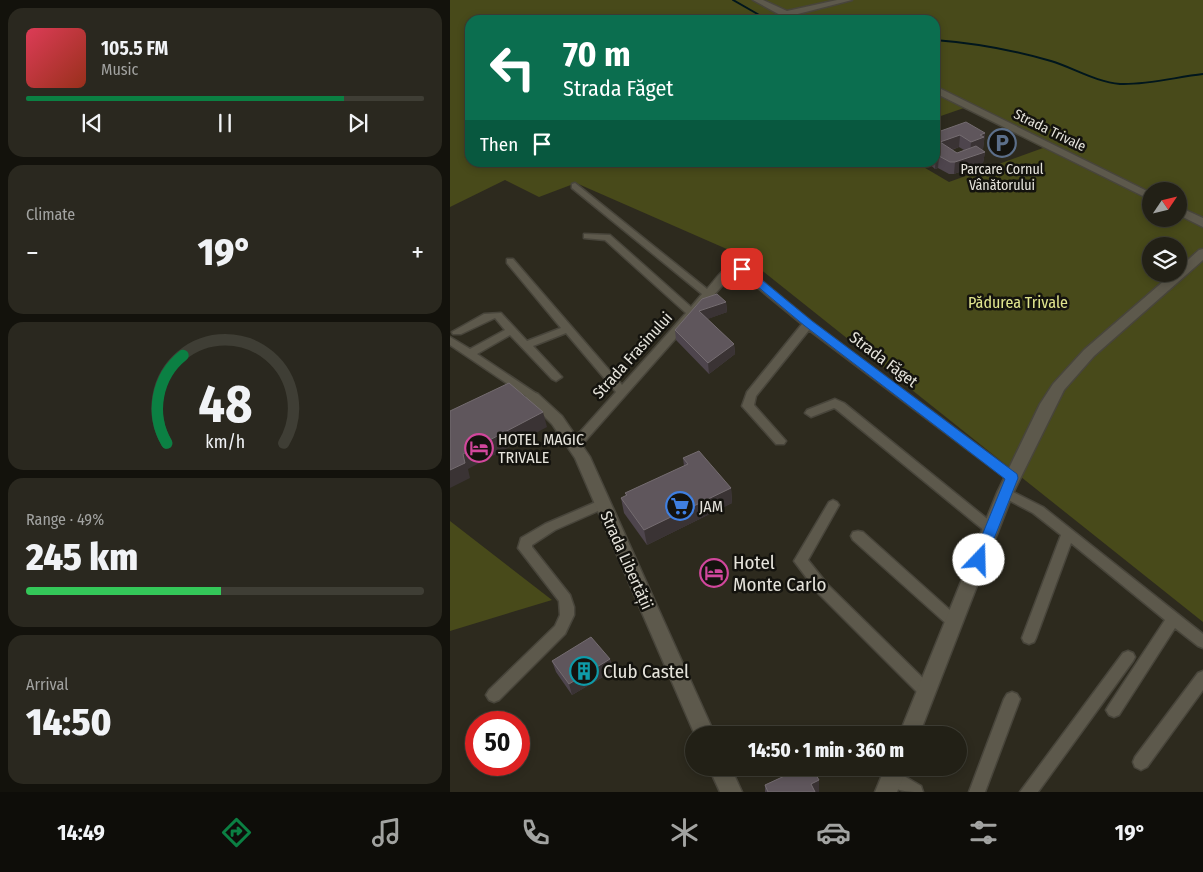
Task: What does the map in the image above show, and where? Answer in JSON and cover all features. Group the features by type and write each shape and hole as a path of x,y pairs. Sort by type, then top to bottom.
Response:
{"main road":[{"path":"757,0 785,14 848,0"},
{"name":"Strada Trivale","path":"940,92 1142,192"},
{"path":"1188,216 1203,223"},
{"path":"1187,267 1203,253"},
{"path":"913,726 1009,485 1058,386 1089,353 1170,282"},
{"name":"Strada Libertății","path":"533,397 557,420 575,445 701,726"},
{"path":"724,776 731,792"}],"street":[{"path":"575,186 708,294"},
{"path":"588,236 607,237 692,313"},
{"path":"510,261 622,392"},
{"name":"Strada Frasinului","path":"575,445 730,269 735,267"},
{"name":"Strada Făget","path":"735,267 742,269 1203,642"},
{"path":"533,397 471,353 453,336 493,315 502,318 556,377"},
{"path":"780,441 748,406 751,395 808,324"},
{"path":"526,345 567,329"},
{"path":"471,353 512,330"},
{"path":"810,413 829,404 835,403 840,406 991,529"},
{"path":"494,695 560,630 567,620 569,608 565,599 525,548 526,542 550,527 602,504"},
{"path":"833,506 801,561 823,589 927,692"},
{"path":"1029,638 1068,533"},
{"path":"858,536 955,623"},
{"path":"1114,710 1174,618"},
{"path":"1028,792 1128,657"},
{"path":"1141,762 1203,678"},
{"path":"977,792 1012,699"},
{"path":"891,779 915,792"}],"green space":[{"name":"Pădurea Trivale","path":"450,0 1203,0 1203,622 745,257 576,183 539,197 505,180 450,207"},
{"path":"450,521 552,600 450,631"}],"building":[{"path":"966,122 985,133 980,135 984,137 971,142 960,135 940,142 940,131"},
{"path":"940,142 957,153 976,146 985,152 955,162 950,162 940,157"},
{"path":"717,294 726,302 699,311 734,344 708,363 675,330 702,299"},
{"path":"509,383 543,412 463,454 465,463 450,470 450,411"},
{"name":"JAM","path":"699,451 731,488 644,530 621,498 627,495 625,493 688,464 683,458"},
{"path":"591,637 610,659 569,684 552,661"},
{"path":"784,776 817,776 819,780 811,784 815,792 768,792 765,785"}],"waterway":[{"path":"733,0 759,15"},
{"path":"940,41 1008,50 1051,61 1111,83 1151,82 1203,74"}],"place":[{"name":"Parcare Cornul Vânătorului","path":"1002,143"},
{"name":"HOTEL MAGIC TRIVALE","path":"479,448"},
{"name":"JAM","path":"680,506"},
{"name":"Hotel Monte Carlo","path":"714,573"},
{"name":"Club Castel","path":"584,671"}],"route":[{"path":"742,269 808,324 1012,478 979,560"}]}
